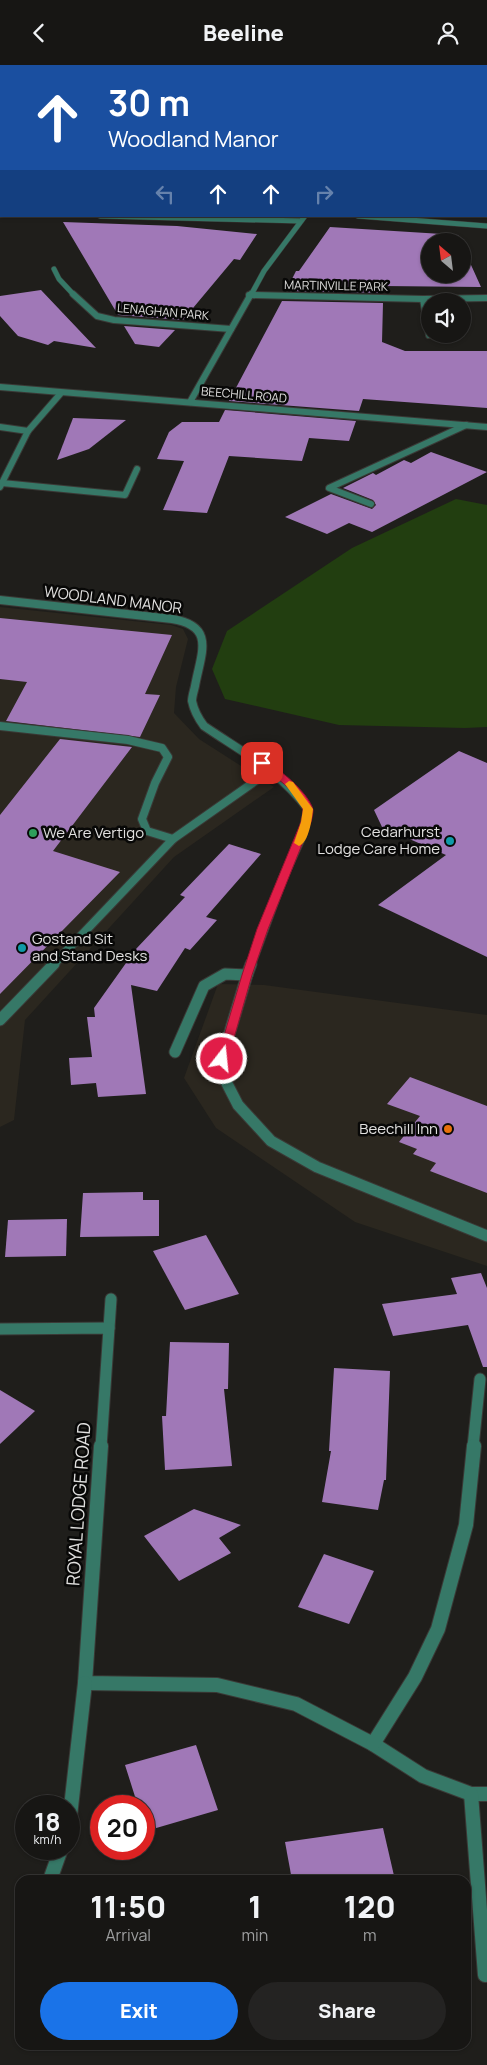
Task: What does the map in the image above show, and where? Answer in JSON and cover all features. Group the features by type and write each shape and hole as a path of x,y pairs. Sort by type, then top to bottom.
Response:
{"street":[{"path":"168,217 303,219"},
{"path":"371,217 487,226"},
{"path":"190,402 268,264 303,219"},
{"name":"LENAGHAN PARK","path":"54,269 60,279 97,316 114,320 230,329"},
{"name":"MARTINVILLE PARK","path":"250,295 421,299"},
{"name":"MARTINVILLE PARK","path":"471,298 487,298"},
{"name":"BEECHILL ROAD","path":"0,387 487,427"},
{"path":"61,393 28,431 1,485 126,495 137,469"},
{"path":"371,504 328,487 466,425"},
{"path":"0,427 28,431"},
{"name":"WOODLAND MANOR","path":"0,600 172,619 186,622 196,627 202,634 203,640 192,700 196,715 204,726 223,740 286,780 298,793 308,809 302,836 282,878 247,975"},
{"path":"0,726 128,740 162,747 168,757 155,783 142,819 147,831 173,839"},
{"path":"0,1020 173,839 271,770"},
{"path":"175,1052 204,986 225,975 247,975 219,1068 238,1105 271,1141 317,1167 487,1236"},
{"name":"ROYAL LODGE ROAD","path":"72,1795 85,1683 111,1299"},
{"path":"0,1329 109,1328"},
{"path":"373,1744 415,1677 438,1629 466,1525 480,1379"},
{"path":"85,1683 217,1685 296,1704 373,1744 423,1776 470,1794 487,1794"},
{"path":"470,1794 485,1975"},
{"path":"52,1875 57,1860"}],"shaded area":[{"path":"0,607 171,625 183,629 188,639 176,687 174,713 199,739 274,787 174,857 25,1020 14,1120 0,1127"},
{"path":"218,984 264,985 487,1015 487,1266 355,1222 216,1128 184,1078"}],"green space":[{"path":"456,499 487,505 487,727 339,725 225,699 212,669 227,631 352,548"}],"building":[{"path":"63,222 177,226 257,234 240,260 234,259 183,320 118,315"},
{"path":"330,227 426,233 421,233 421,283 471,283 471,265 481,287 383,286 383,293 286,291 296,271 299,271"},
{"path":"41,290 96,348 54,341 48,345 18,336 0,316 0,296"},
{"path":"282,301 383,303 382,342 405,351 487,351 487,408 363,399 359,411 229,401"},
{"path":"124,326 175,330 159,347 135,344"},
{"path":"225,410 356,421 349,441 309,438 302,461 229,456 207,513 163,510 184,461 157,459 169,432 182,422 219,422"},
{"path":"73,418 126,420 89,449 57,460"},
{"path":"431,452 487,472 372,532 349,523 327,534 285,517 331,494 372,509 376,505 373,500 343,488 373,473 376,475 404,460 411,463"},
{"path":"0,618 172,635 145,694 160,695 140,737 6,721 27,682 0,679"},
{"path":"60,739 132,747 53,851 120,872 0,994 0,815"},
{"name":"Cedarhurst Lodge Care Home","path":"459,751 487,763 487,957 378,905 446,855 382,827 374,810"},
{"path":"229,844 261,854 206,917 217,920 190,950 185,948 157,991 131,985 146,1094 98,1097 96,1083 71,1085 69,1058 92,1057 87,1017 95,1017 94,1008 136,949 185,897 180,895"},
{"name":"Beechill Inn","path":"410,1077 487,1106 487,1193 430,1171 436,1163 413,1154 417,1149 399,1142 420,1116 387,1104"},
{"path":"143,1192 143,1200 159,1200 159,1236 80,1237 83,1193"},
{"path":"67,1219 66,1256 5,1257 8,1220"},
{"path":"206,1235 239,1294 185,1310 153,1251"},
{"path":"481,1273 487,1288 487,1367 483,1367 468,1325 393,1336 382,1304 457,1294 451,1278"},
{"path":"170,1342 229,1343 228,1389 224,1389 232,1466 165,1470 162,1416 166,1416"},
{"path":"334,1368 390,1371 386,1480 384,1480 378,1510 322,1502 331,1451 329,1451"},
{"path":"0,1390 35,1411 0,1444"},
{"path":"194,1509 241,1525 219,1538 231,1553 179,1581 144,1536"},
{"path":"324,1554 374,1571 349,1624 298,1607"},
{"path":"196,1745 218,1810 155,1828 155,1795 135,1795 125,1765"},
{"path":"383,1828 394,1875 291,1875 285,1842"}],"slow traffic":[{"path":"289,784 298,793 308,809 299,843"}],"place":[{"name":"We Are Vertigo","path":"33,833"},
{"name":"Cedarhurst Lodge Care Home","path":"450,841"},
{"name":"Gostand Sit and Stand Desks","path":"22,948"},
{"name":"Beechill Inn","path":"448,1129"}],"route":[{"path":"222,1059 247,975 282,878 302,836 308,809 298,793 286,780 262,763"}]}
